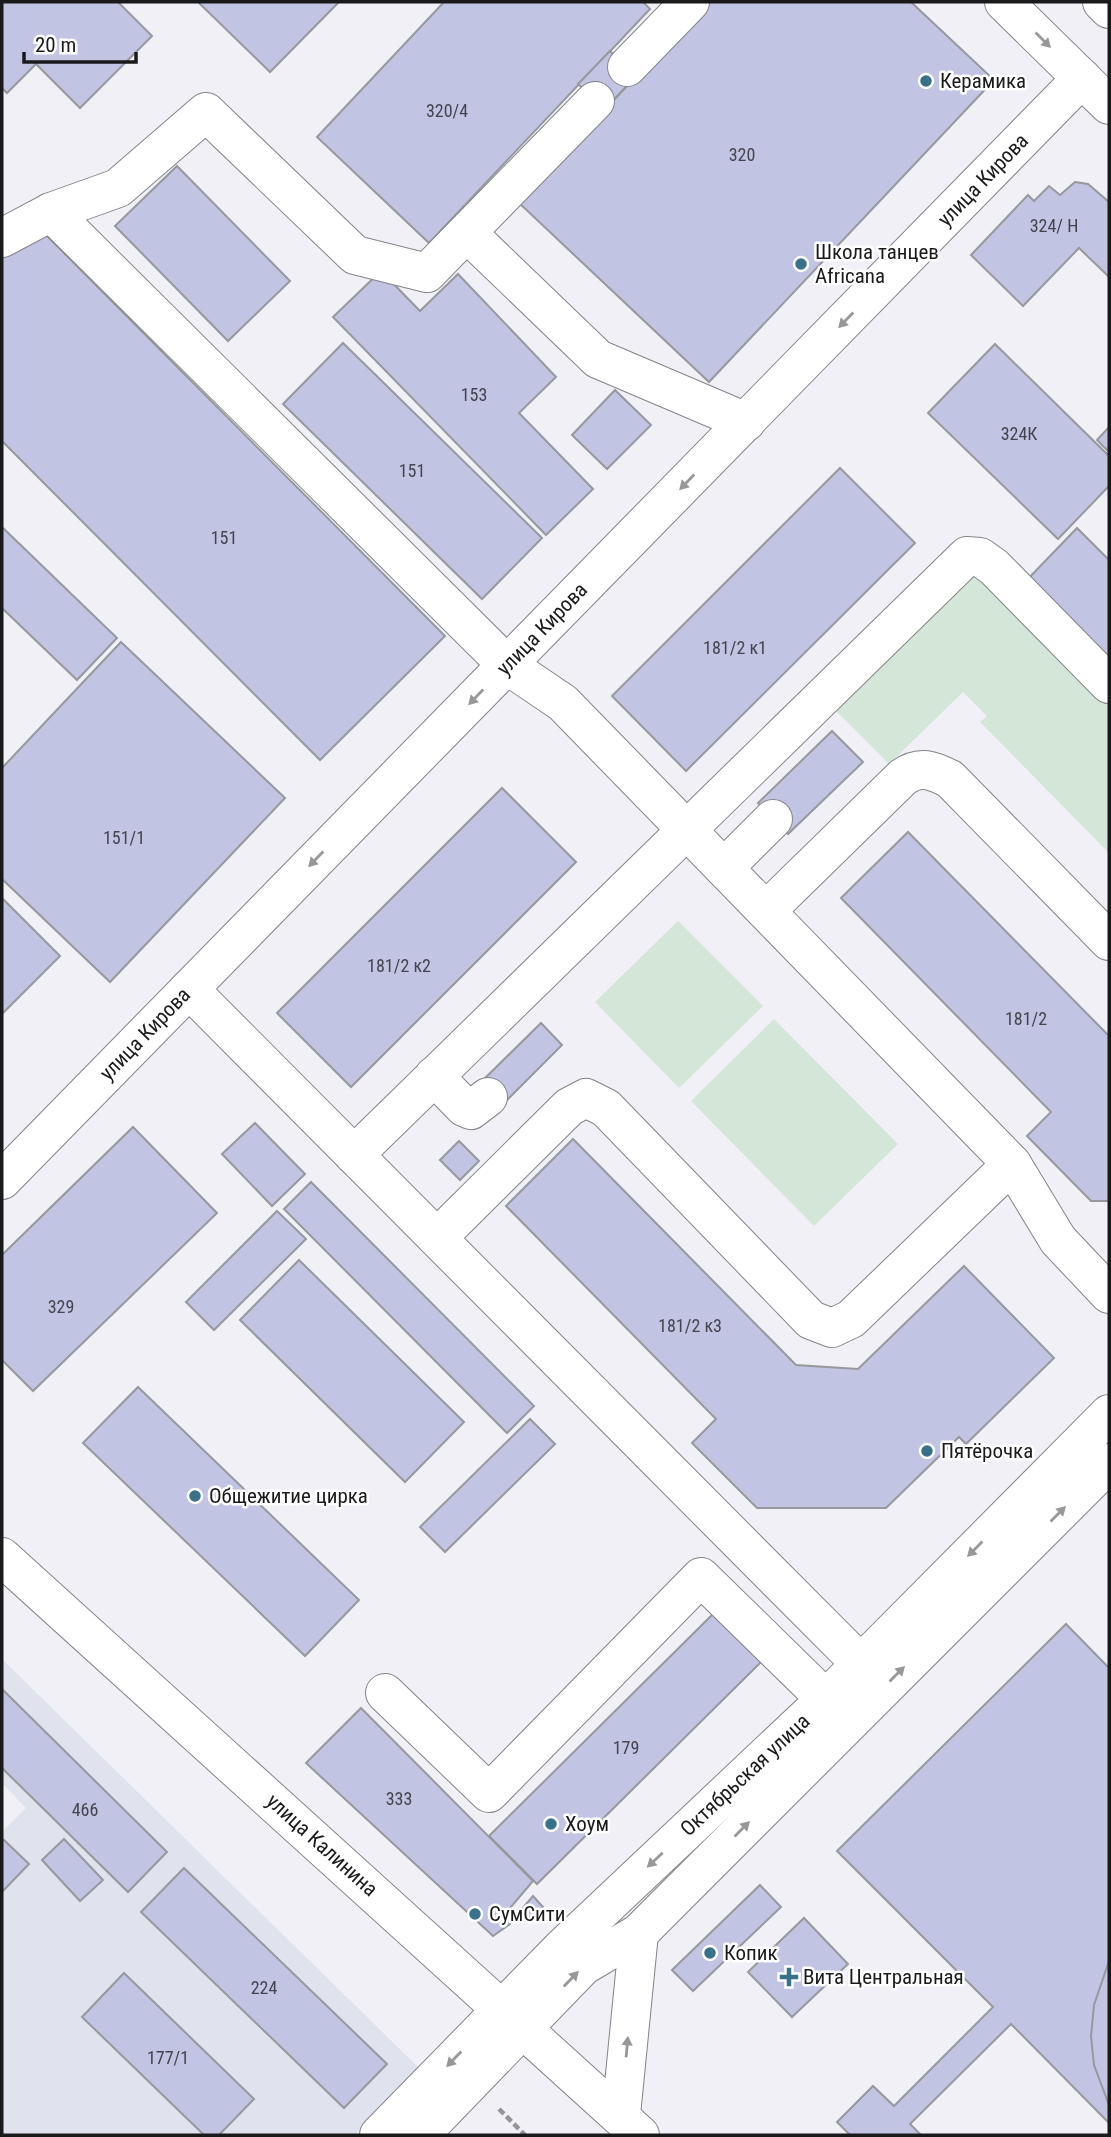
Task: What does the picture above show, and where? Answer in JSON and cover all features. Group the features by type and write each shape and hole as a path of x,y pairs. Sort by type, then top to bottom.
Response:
{"street":[{"path":"627,67 690,2"},
{"path":"1004,2 1109,105"},
{"path":"1102,2 1109,9"},
{"name":"улица Кирова","path":"2,1180 1082,78"},
{"path":"2,238 51,212 118,188 206,112 355,255 427,273 595,101"},
{"path":"51,212 507,665 563,703 1012,1164 1059,1240 1109,1294"},
{"path":"467,233 598,359 746,422"},
{"path":"354,1155 967,556 980,557 994,567 1109,684"},
{"path":"766,911 903,777 913,770 932,769 950,779 1109,941"},
{"path":"723,868 773,819"},
{"path":"189,989 861,1664"},
{"path":"435,1076 464,1107 471,1110 488,1097"},
{"path":"437,1238 569,1107 586,1098 606,1108 811,1320 832,1328 851,1319 1012,1164"},
{"name":"Октябрьская улица","path":"379,2135 512,2019 583,1966 639,1933 838,1711 861,1664 1109,1414"},
{"name":"Октябрьская улица","path":"420,2135 512,2019 563,1947 838,1711 1109,1462"},
{"name":"улица Калинина","path":"2,1557 630,2125"},
{"path":"385,1693 489,1793 701,1577 838,1711"},
{"path":"630,2125 639,1933"}],"path":[{"path":"496,2106 525,2135"}],"shaded area":[{"path":"2,1659 420,2069 355,2135 2,2135 2,1832 26,1808 2,1783"}],"green space":[{"path":"973,567 1109,705 1109,853 980,722 987,716 963,692 889,764 831,706"},
{"path":"678,921 763,1006 679,1088 595,1002"},
{"path":"774,1019 898,1144 814,1226 691,1101"}],"building":[{"path":"2,2 118,2 152,36 80,108 36,64 7,93 2,88"},
{"path":"198,2 339,2 270,72"},
{"path":"444,2 643,2 650,9 429,243 317,137"},
{"path":"706,2 911,2 994,80 709,382 518,202"},
{"path":"610,51 636,76 605,109 578,84"},
{"path":"177,166 290,281 228,341 115,226"},
{"path":"1075,182 1088,184 1109,202 1109,277 1079,248 1023,306 971,255 1028,195 1034,201 1049,186 1060,195"},
{"path":"35,224 445,636 320,760 2,441 2,258"},
{"path":"381,271 420,311 458,274 556,377 519,413 593,489 546,535 333,317"},
{"path":"343,343 542,538 482,599 283,404"},
{"path":"995,344 1109,456 1109,486 1058,539 928,413"},
{"path":"615,390 651,425 607,469 572,435"},
{"path":"1109,427 1109,452 1097,440"},
{"path":"840,468 915,543 686,771 612,696"},
{"path":"2,527 117,638 77,680 2,608"},
{"path":"1077,528 1109,560 1109,676 1023,584"},
{"path":"121,642 285,798 110,982 2,879 2,768"},
{"path":"832,731 863,762 788,834 758,803"},
{"path":"502,788 576,862 351,1087 277,1013"},
{"path":"908,832 1109,1036 1109,1201 1091,1201 1027,1136 1051,1112 841,898"},
{"path":"2,898 60,956 2,1014"},
{"path":"541,1023 562,1045 499,1108 477,1086"},
{"path":"255,1123 305,1174 272,1206 222,1154"},
{"path":"133,1127 217,1213 33,1391 2,1360 2,1255"},
{"path":"573,1139 796,1365 858,1369 964,1266 1054,1358 966,1444 959,1437 886,1508 757,1508 692,1443 716,1419 506,1206"},
{"path":"459,1141 479,1161 460,1180 440,1160"},
{"path":"311,1182 534,1406 507,1433 284,1209"},
{"path":"277,1211 306,1239 214,1330 186,1302"},
{"path":"299,1260 464,1422 405,1482 240,1320"},
{"name":"Общежитие цирка","path":"138,1387 359,1600 305,1656 83,1443"},
{"path":"530,1419 555,1444 445,1552 420,1527"},
{"path":"715,1612 763,1660 537,1884 489,1836"},
{"path":"1066,1624 1109,1668 1109,2123 1011,2024 910,2124 921,2135 850,2135 837,2122 873,2086 894,2106 993,2007 837,1851"},
{"path":"2,1689 167,1852 128,1892 2,1768"},
{"path":"361,1708 533,1881 510,1908 510,1924 493,1936 306,1763"},
{"path":"64,1839 103,1880 80,1901 42,1860"},
{"path":"4,1840 29,1864 2,1892 2,1842"},
{"path":"184,1868 387,2064 344,2108 141,1912"},
{"path":"760,1885 781,1907 693,1991 672,1970"},
{"path":"533,1896 543,1907 531,1920 521,1910"},
{"path":"804,1918 848,1964 792,2017 748,1972"},
{"path":"1109,1961 1109,2105 1094,2065 1091,2036 1094,2005"},
{"path":"124,1973 254,2099 219,2135 204,2135 82,2017"}],"place":[{"name":"Керамика","path":"926,81"},
{"name":"Школа танцев Africana","path":"801,264"},
{"name":"Пятёрочка","path":"927,1451"},
{"name":"Общежитие цирка","path":"195,1496"},
{"name":"Хоум","path":"551,1824"},
{"name":"СумСити","path":"475,1914"},
{"name":"Копик","path":"710,1953"},
{"name":"Вита Центральная","path":"789,1977"}]}
